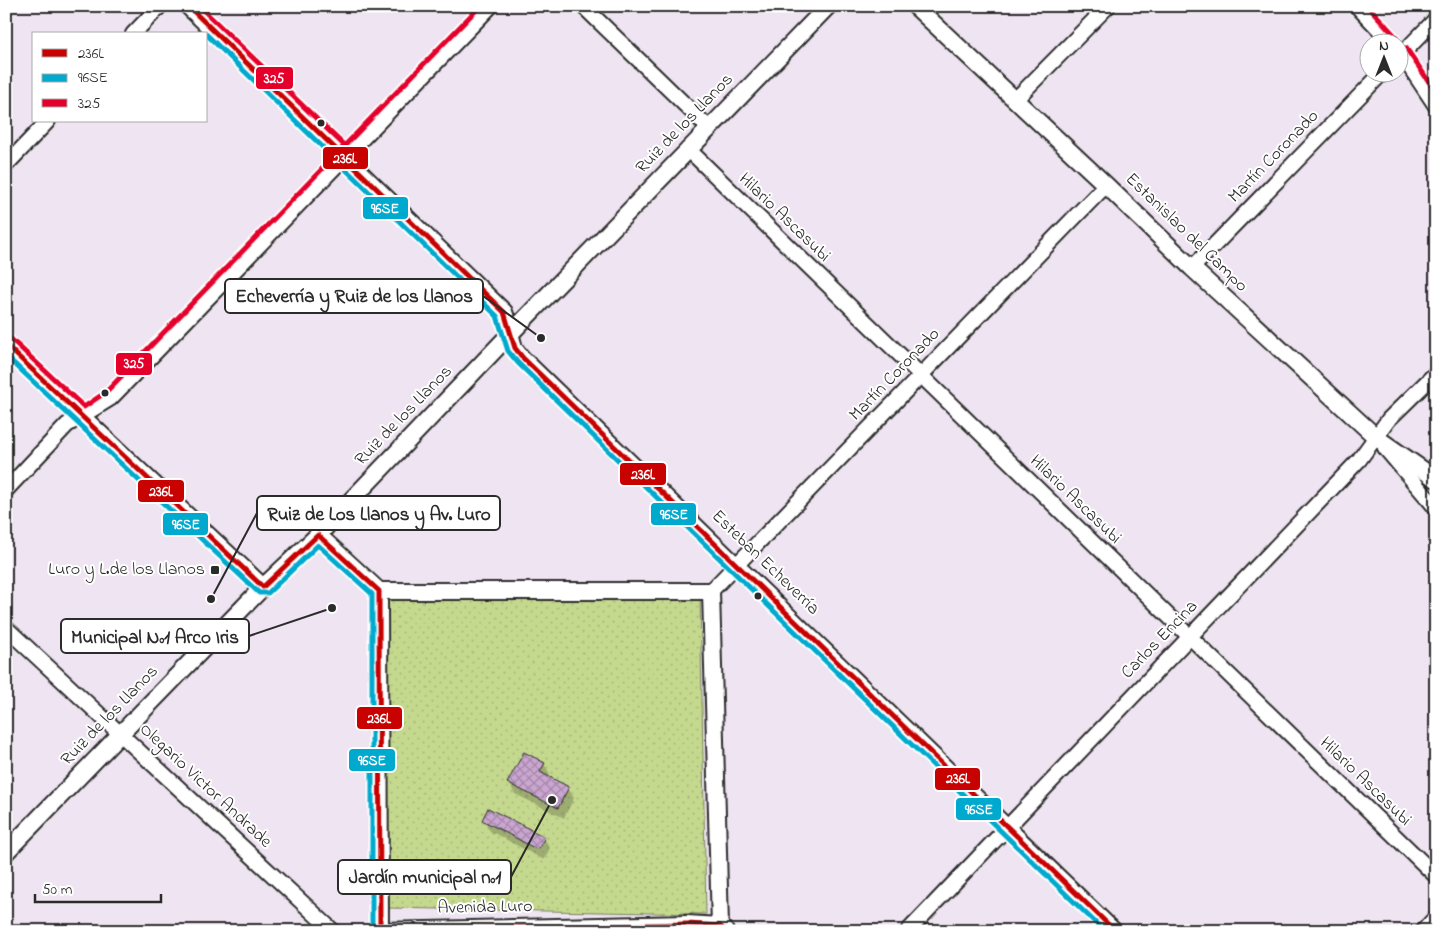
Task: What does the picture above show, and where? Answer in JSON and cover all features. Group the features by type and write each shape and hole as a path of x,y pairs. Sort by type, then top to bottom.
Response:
{"street":[{"path":"135,32 160,6"},
{"name":"Esteban Echeverría","path":"188,6 504,312 515,348 524,358 1114,931"},
{"path":"6,490 67,426 111,398 491,6"},
{"path":"583,6 709,128"},
{"name":"Ruiz de los Llanos","path":"6,852 263,587 318,535 510,333 828,6"},
{"name":"Estanislao del Campo","path":"915,6 1016,99 1192,268 1377,438 1436,479"},
{"path":"1016,99 1108,6"},
{"path":"1358,6 1382,32"},
{"path":"1410,45 1436,20"},
{"path":"1410,68 1436,106"},
{"name":"Martín Coronado","path":"1192,268 1373,82"},
{"path":"6,165 47,122"},
{"name":"Hilario Ascasubi","path":"688,150 1436,876"},
{"name":"Martín Coronado","path":"711,590 1106,185"},
{"path":"6,345 263,587"},
{"name":"Carlos Encina","path":"908,931 1359,460 1377,438 1389,419 1436,373"},
{"path":"1377,438 1436,508"},
{"path":"318,535 379,590 711,590"},
{"name":"Avenida Luro","path":"379,590 380,931 687,924 723,928 711,590"},
{"name":"Olegario Victor Andrade","path":"6,628 333,931"},
{"path":"1423,931 1436,917"}],"green space":[{"path":"700,595 706,914 386,908 385,599"}],"building":[{"path":"524,752 545,763 540,772 569,787 558,808 507,783"},
{"path":"488,808 545,837 538,850 482,820"}],"transit line":[{"name":"236L","path":"188,6 504,312 515,348 523,358 1115,931"},
{"name":"325","path":"199,6 350,151"},
{"name":"325","path":"11,339 84,407 106,392 480,6"},
{"name":"325","path":"1368,6 1391,32"},
{"name":"96SE","path":"208,36 497,316 508,351 518,363 1104,931"},
{"name":"325","path":"1410,54 1436,92"},
{"name":"236L","path":"6,345 263,587 318,535 379,591 380,931"},
{"name":"96SE","path":"6,356 259,593 268,593 318,545 372,594 372,931"},
{"name":"236L","path":"391,931 687,924 720,926 725,931"}],"place":[{"name":"Echeverría y Ruiz de los Llanos","path":"541,338"},
{"name":"Luro y L.de los Llanos","path":"215,570"},
{"name":"Ruiz de Los Llanos y Av. Luro","path":"211,599"},
{"name":"Municipal Nº1 Arco Iris","path":"332,608"},
{"name":"Jardín municipal nº1","path":"552,800"}]}
